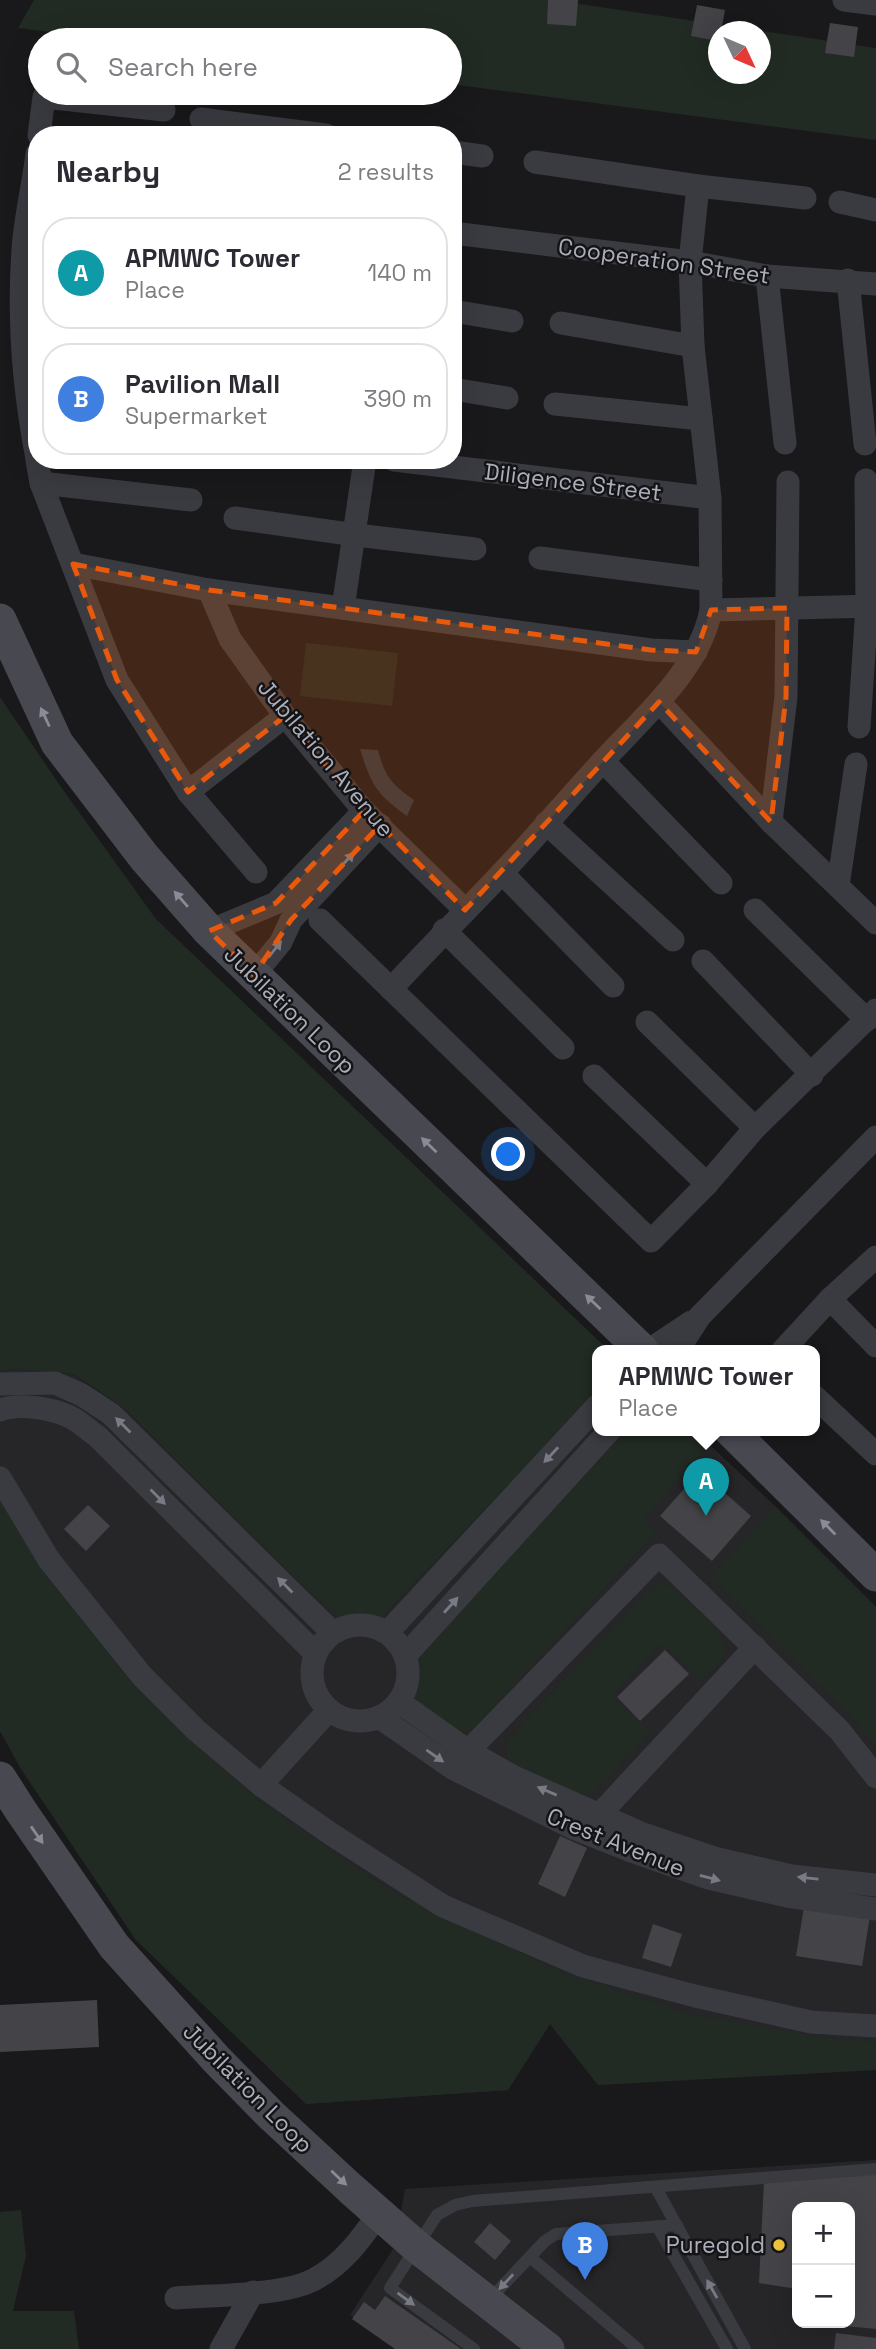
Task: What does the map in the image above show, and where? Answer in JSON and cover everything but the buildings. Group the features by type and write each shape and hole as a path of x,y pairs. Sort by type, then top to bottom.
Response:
{"main road":[{"name":"Jubilation Loop","path":"0,620 57,743 144,857 209,931 637,1345"},
{"path":"736,1436 876,1575"},
{"name":"Jubilation Loop","path":"0,1778 114,1945 207,2049 271,2115 417,2247 548,2349"}],"street":[{"path":"844,0 876,4"},
{"path":"40,126 43,105"},
{"path":"118,105 164,110"},
{"path":"201,119 252,126"},
{"path":"462,153 482,156"},
{"path":"535,162 698,186 805,198"},
{"path":"391,989 659,702 696,653 708,628 711,610 710,498 693,346 690,262 698,186"},
{"path":"840,202 876,210"},
{"name":"Cooperation Street","path":"462,234 690,262 767,276 876,284"},
{"path":"767,276 785,443"},
{"path":"848,280 865,444"},
{"path":"462,313 512,321"},
{"path":"561,323 693,346"},
{"path":"462,390 507,398"},
{"path":"555,404 701,419"},
{"name":"Diligence Street","path":"462,468 710,498"},
{"path":"39,469 117,680 188,792 256,872"},
{"path":"47,469 191,500"},
{"path":"344,608 364,469"},
{"path":"859,727 871,606 866,480"},
{"path":"771,822 786,697 788,482"},
{"path":"235,518 475,550"},
{"path":"540,558 711,580"},
{"path":"73,564 209,590 651,650 696,653"},
{"name":"Jubilation Avenue","path":"209,590 230,639 285,716 372,818 465,910"},
{"path":"711,610 871,606"},
{"path":"659,702 771,822 876,923"},
{"path":"188,792 285,716"},
{"path":"603,761 721,883"},
{"path":"838,886 856,764"},
{"path":"209,931 284,912 372,818"},
{"path":"546,823 673,940"},
{"path":"502,873 613,986"},
{"path":"320,920 651,1241 707,1184 755,1128 871,1015 755,910"},
{"path":"254,975 281,942 284,912"},
{"path":"444,930 563,1048"},
{"path":"703,961 812,1074"},
{"path":"647,1022 755,1128"},
{"path":"594,1076 707,1184"},
{"path":"681,1345 700,1316 876,1137"},
{"path":"788,1345 830,1299 876,1256"},
{"path":"830,1299 876,1346"},
{"path":"656,1345 700,1316"},
{"path":"0,1384 55,1383 82,1395 111,1414 333,1633"},
{"path":"820,1402 876,1454"},
{"path":"0,1410 9,1406 44,1409 69,1416 97,1436 316,1654"},
{"path":"387,1633 592,1410"},
{"path":"405,1656 605,1436"},
{"path":"0,1478 49,1560 142,1676 196,1730 261,1785 443,1906 583,1966 695,1996 811,2022 876,2026"},
{"path":"468,1751 659,1555 840,1731 876,1777"},
{"path":"360,1625 387,1633 398,1643 405,1656 408,1672 406,1688 398,1703 379,1717 366,1721 353,1721 329,1710 319,1698 313,1684 316,1654 323,1643 333,1633 360,1625"},
{"path":"591,1835 600,1814 755,1647"},
{"name":"Crest Avenue","path":"398,1703 468,1751 514,1777 643,1834 714,1858 792,1876 876,1885"},
{"path":"261,1785 329,1710"},
{"name":"Crest Avenue","path":"379,1717 454,1769 591,1835 708,1878 787,1896 876,1909"},
{"path":"176,2298 274,2291 315,2280 356,2247 379,2213"},
{"path":"221,2349 253,2292"}],"lane":[{"path":"474,2349 390,2288 438,2215 455,2205 472,2201 876,2169"},
{"path":"656,2188 745,2349"},
{"path":"488,2301 545,2241 556,2234 677,2225"},
{"path":"657,2226 727,2349"},
{"path":"530,2257 638,2349"}],"highlighted area":[{"path":"73,564 209,590 651,650 696,652 711,610 787,608 786,697 771,822 659,702 465,910 380,825 291,920 254,975 209,931 276,903 364,811 285,716 188,792 117,680"}],"shaded area":[{"path":"34,0 553,0 708,23 708,84 771,84 771,32 876,48 876,140 462,86 462,28 18,28"},
{"path":"306,643 398,653 392,706 300,696"},
{"path":"0,697 156,919 603,1345 592,1345 592,1397 384,1615 360,1618 337,1613 311,1594 122,1407 73,1374 12,1369 0,1372"},
{"path":"360,749 378,750 390,779 414,800 407,816 376,787"},
{"path":"12,1369 72,1374 122,1407 311,1594 384,1615 592,1397 592,1436 700,1436 876,1607 876,2068 598,2085 550,2024 508,2090 306,2104 136,1940 21,1769 0,1731 0,1372"},
{"path":"616,1436 700,1436 710,1445 645,1518 656,1533 476,1726 464,1734 451,1732 414,1699 415,1674 412,1656 416,1648"},
{"path":"0,1501 37,1562 135,1686 253,1796 386,1888 563,1973 690,2014 821,2037 876,2042 876,2070 598,2085 550,2024 508,2090 306,2104 136,1940 21,1769 0,1731"},
{"path":"775,1506 876,1607 876,1748 849,1714 710,1577"},
{"path":"661,1582 692,1604 721,1637 725,1648 720,1664 701,1682 662,1643 613,1695 651,1733 591,1794 577,1800 509,1762 505,1751 508,1740 645,1593"},
{"path":"876,2160 876,2349 395,2349 350,2315 395,2246 405,2189"},
{"path":"21,2210 26,2256 13,2311 74,2311 79,2349 0,2349 0,2212"}],"place":[{"name":"APMWC Tower","path":"706,1516"},
{"name":"Puregold","path":"779,2245"},
{"name":"Pavilion Mall","path":"585,2280"}]}
